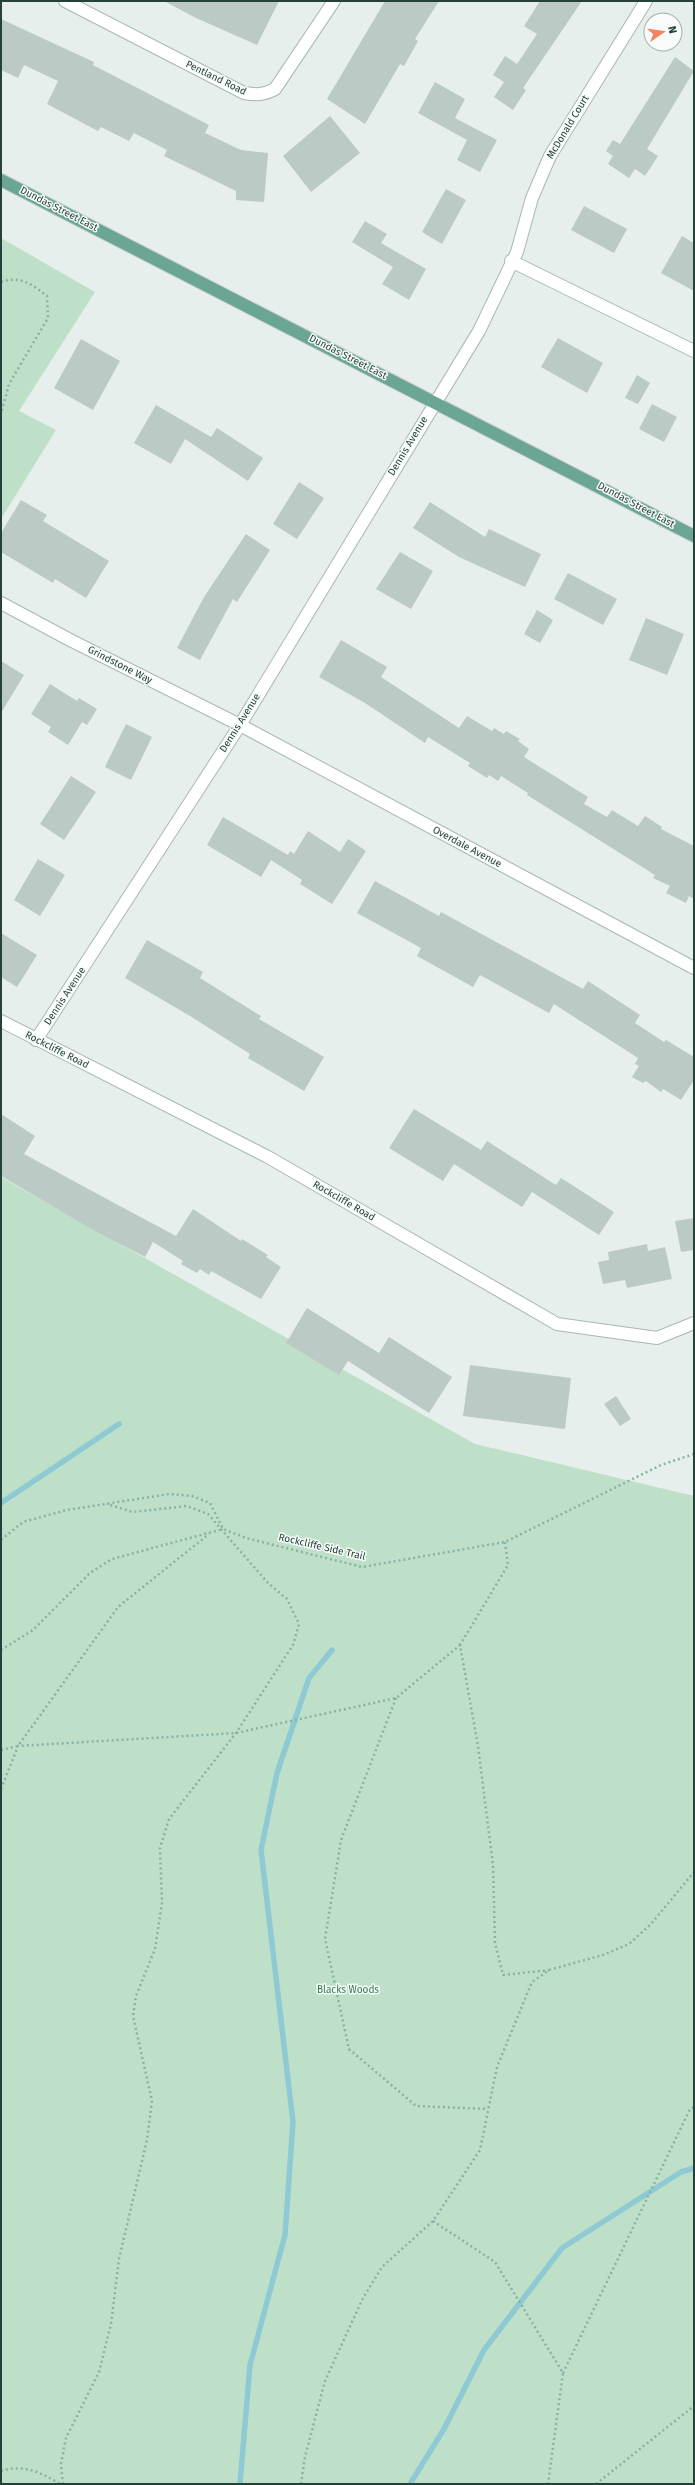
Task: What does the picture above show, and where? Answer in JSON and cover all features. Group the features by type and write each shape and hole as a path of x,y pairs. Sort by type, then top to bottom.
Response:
{"main road":[{"name":"Dundas Street East","path":"1,180 435,401 694,536"}],"street":[{"name":"Pentland Road","path":"65,1 244,93 256,95 267,94 275,89 334,1"},
{"name":"McDonald Court","path":"435,401 479,332 511,261 517,252 532,198 550,156 646,1"},
{"path":"511,261 694,351"},
{"name":"Dennis Avenue","path":"36,1040 240,726 435,401"},
{"name":"Grindstone Way","path":"1,603 72,641 240,726"},
{"name":"Overdale Avenue","path":"240,726 694,968"},
{"name":"Rockcliffe Road","path":"1,1021 268,1157 557,1324 657,1338 694,1323"}],"path":[{"path":"1,282 9,279 28,282 42,292 47,296 48,318 9,384 1,414"},
{"name":"Rockcliffe Side Trail","path":"223,1529 246,1538 362,1567 505,1542 661,1466 694,1454"},
{"path":"1,1540 23,1522 67,1510 169,1494 192,1496 210,1503 223,1529"},
{"path":"61,2484 61,2464 66,2438 99,2372 111,2324 119,2258 147,2140 152,2101 133,2016 136,1996 155,1949 162,1904 160,1848 169,1819 236,1733 293,1646 299,1624 287,1599 268,1583 223,1529 208,1514 187,1506 133,1512 107,1504"},
{"path":"1,1650 33,1630 90,1573 112,1559 223,1529"},
{"path":"1,1789 18,1746 118,1606 209,1534"},
{"path":"1,1750 18,1746 236,1733 396,1698 460,1645 508,1565 505,1542"},
{"path":"460,1645 478,1746 493,1865 495,1943 503,1975 550,1970 604,1955 629,1944 651,1924 694,1872"},
{"path":"396,1698 340,1840 325,1939 349,2049 416,2106 488,2109"},
{"path":"301,2484 305,2457 325,2382 363,2298 382,2267 433,2221 480,2150 497,2067 532,1982 550,1970"},
{"path":"548,2484 563,2373 610,2272 690,2109 694,2107"},
{"path":"433,2221 495,2262 563,2373"},
{"path":"596,2484 694,2406"},
{"path":"1,2471 16,2467 46,2475 61,2484"}],"green space":[{"path":"1,238 95,292 19,411 56,430 1,519"},
{"name":"Blacks Woods","path":"1,1177 475,1444 694,1496 694,2484 1,2484"}],"building":[{"path":"164,1 279,1 257,45 196,18"},
{"path":"385,1 439,1 415,39 418,41 404,66 400,64 365,124 327,99"},
{"path":"540,1 582,1 523,88 526,90 513,110 494,97 504,82 493,75 505,56 517,64 537,34 524,26"},
{"path":"1,19 94,62 93,65 209,125 205,133 241,150 268,153 264,202 236,200 236,191 164,156 167,150 134,133 129,141 101,127 98,131 47,104 58,81 24,65 18,78 1,70"},
{"path":"675,57 694,71 647,149 658,156 645,176 635,169 629,178 608,164 613,156 606,151 613,140 620,144"},
{"path":"435,82 465,99 455,118 497,140 480,172 457,160 467,140 418,113"},
{"path":"330,116 360,153 311,192 283,156"},
{"path":"446,189 466,200 442,244 422,232"},
{"path":"584,206 627,229 614,253 571,230"},
{"path":"365,221 387,234 381,243 426,269 409,300 382,284 393,267 352,242"},
{"path":"682,236 694,243 694,291 661,273"},
{"path":"558,338 603,363 587,393 541,367"},
{"path":"81,339 120,361 93,410 54,388"},
{"path":"637,375 650,383 638,404 625,398"},
{"path":"652,404 677,417 664,442 639,429"},
{"path":"156,405 211,437 217,428 263,458 248,481 185,439 171,464 134,443"},
{"path":"299,482 324,498 297,539 273,524"},
{"path":"21,500 47,515 43,521 109,561 86,598 55,579 53,583 1,552 1,533"},
{"path":"430,502 485,537 489,529 541,554 525,587 459,557 413,528"},
{"path":"246,534 270,550 237,602 233,599 200,660 177,648 204,597"},
{"path":"400,552 433,571 411,609 376,589"},
{"path":"568,573 617,599 603,625 554,599"},
{"path":"537,610 553,620 540,643 524,634"},
{"path":"646,618 684,634 667,675 629,660"},
{"path":"341,640 387,667 381,677 459,728 467,716 492,731 494,728 504,734 506,731 520,739 518,741 529,749 524,757 588,797 584,804 607,817 612,810 638,826 645,816 662,827 661,829 694,846 694,899 689,896 686,903 666,893 670,886 653,878 655,875 527,795 528,793 501,776 498,781 489,775 487,778 468,766 470,763 428,737 425,743 365,703 319,677"},
{"path":"1,661 24,675 1,713"},
{"path":"50,684 77,701 79,698 97,709 87,725 82,722 68,745 48,732 51,727 31,714"},
{"path":"126,724 152,737 131,780 105,767"},
{"path":"71,776 96,792 64,840 40,824"},
{"path":"223,817 288,855 290,851 294,854 308,831 340,852 348,839 366,851 332,904 300,884 302,880 271,860 261,877 207,845"},
{"path":"38,859 65,875 40,916 14,900"},
{"path":"375,881 439,916 441,912 583,989 588,981 640,1015 635,1023 664,1042 666,1040 694,1057 694,1080 681,1100 663,1089 661,1092 646,1081 643,1083 632,1077 639,1066 635,1064 638,1058 554,1004 549,1013 480,975 473,987 417,956 421,948 357,913"},
{"path":"1,933 37,955 17,987 1,977"},
{"path":"147,940 203,972 200,978 261,1016 259,1019 324,1057 304,1091 248,1058 250,1054 190,1016 125,978"},
{"path":"414,1109 481,1150 487,1141 556,1185 561,1178 614,1212 599,1235 532,1192 522,1207 454,1164 443,1181 389,1148"},
{"path":"1,1114 35,1136 24,1154 176,1236 193,1209 241,1241 242,1239 268,1255 266,1257 281,1267 261,1299 211,1271 209,1275 200,1269 197,1273 181,1264 183,1261 153,1242 145,1257 95,1231 1,1176"},
{"path":"694,1218 694,1250 681,1252 675,1221"},
{"path":"647,1244 648,1251 665,1247 672,1279 627,1288 625,1280 603,1284 598,1262 609,1260 608,1252"},
{"path":"307,1308 379,1353 389,1337 452,1377 429,1413 348,1361 339,1375 286,1343"},
{"path":"470,1365 571,1378 565,1429 463,1416"},
{"path":"616,1396 631,1419 620,1426 604,1404"}],"waterway":[{"path":"1,1503 119,1424"},
{"path":"240,2484 250,2365 285,2235 293,2122 261,1850 277,1773 309,1678 332,1650"},
{"path":"410,2484 444,2429 484,2350 562,2248 681,2172 694,2168"}]}
